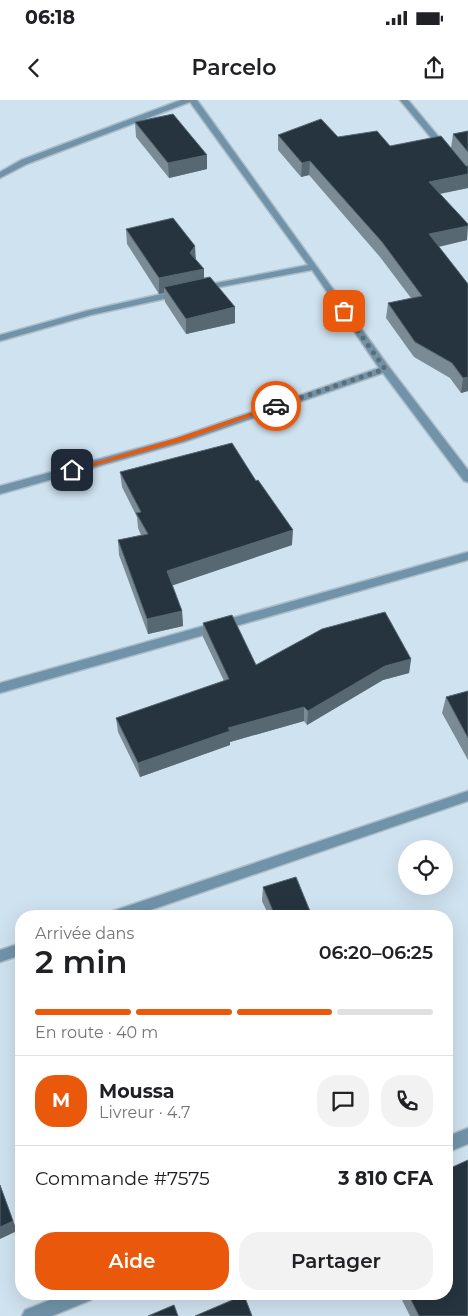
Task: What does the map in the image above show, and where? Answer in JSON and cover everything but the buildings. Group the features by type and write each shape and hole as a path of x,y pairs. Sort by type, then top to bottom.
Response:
{"street":[{"path":"0,175 24,162 188,100"},
{"path":"193,100 385,369 468,478"},
{"path":"404,100 468,177"},
{"path":"0,338 89,313 314,267"},
{"path":"0,490 180,440 385,369"},
{"path":"0,688 468,556"},
{"path":"134,910 468,796"},
{"path":"0,956 15,951"},
{"path":"453,1142 468,1136"},
{"path":"31,1316 70,1300"}],"way so far":[{"path":"276,406 385,369 344,311"}],"route":[{"path":"72,470 180,440 276,406"}]}
